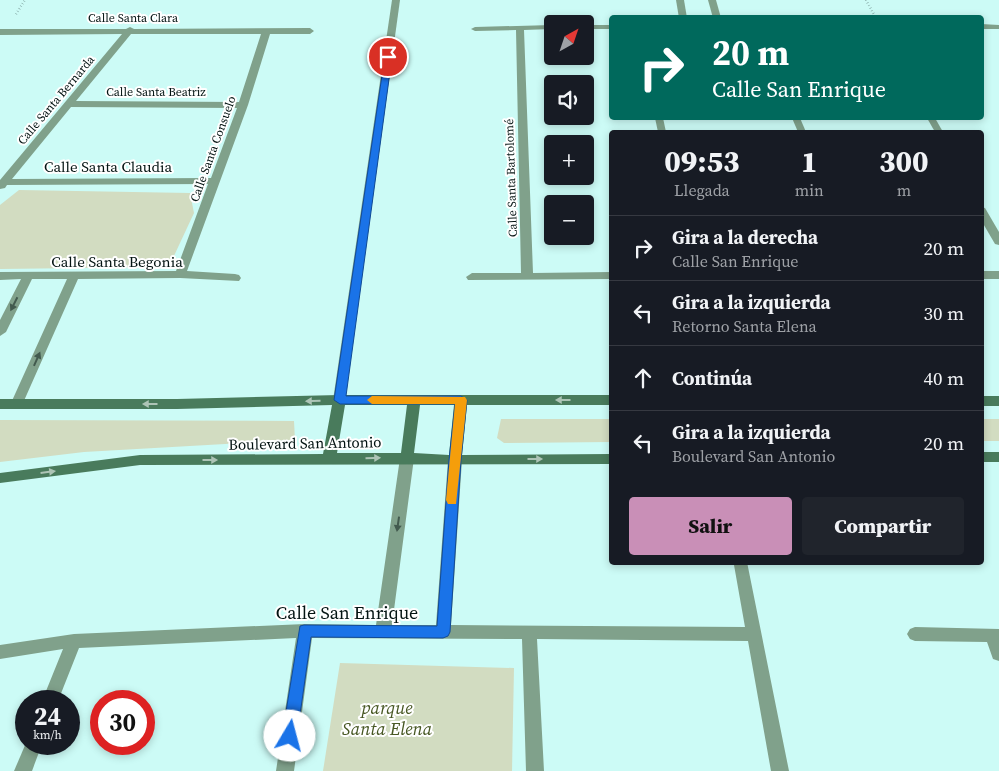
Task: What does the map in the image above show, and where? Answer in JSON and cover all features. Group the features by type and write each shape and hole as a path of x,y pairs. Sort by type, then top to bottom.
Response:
{"street":[{"path":"329,459 340,400 396,0"},
{"path":"680,0 682,15"},
{"path":"712,0 716,15"},
{"path":"984,26 999,26"},
{"path":"475,29 544,27"},
{"path":"594,27 609,27"},
{"name":"Calle Santa Bartolomé","path":"520,28 527,276"},
{"name":"Calle Santa Clara","path":"1,33 130,30 310,31"},
{"name":"Calle Santa Bernarda","path":"2,184 130,30"},
{"name":"Calle Santa Consuelo","path":"180,274 243,105 266,32"},
{"name":"Calle Santa Beatriz","path":"69,104 243,105"},
{"name":"Calle Santa Claudia","path":"2,184 214,180"},
{"path":"984,215 999,242"},
{"name":"Calle Santa Begonia","path":"0,276 180,274 235,278"},
{"path":"984,275 999,275"},
{"path":"0,332 28,276"},
{"path":"17,403 74,276"},
{"path":"472,277 609,276"},
{"path":"0,404 177,404 340,400 609,400"},
{"path":"383,632 414,400"},
{"path":"443,632 461,400"},
{"path":"984,401 999,401"},
{"path":"984,457 999,457"},
{"name":"Boulevard San Antonio","path":"0,478 140,460 609,459"},
{"path":"741,565 780,771"},
{"path":"285,771 304,631"},
{"name":"Calle San Enrique","path":"0,652 74,640 304,631 755,634"},
{"path":"529,632 534,771"},
{"path":"915,634 996,636 999,654"},
{"path":"54,690 74,640"},
{"path":"23,771 30,755"}],"path":[{"path":"866,0 874,15"}],"green space":[{"path":"19,190 190,193 194,213 173,258 163,267 0,269 0,205"},
{"path":"501,419 609,419 609,442 504,443 497,438"},
{"path":"984,419 999,419 999,441 984,441"},
{"path":"0,420 294,421 295,440 84,452 0,462"},
{"name":"parque Santa Elena","path":"340,663 514,668 512,771 323,771"}],"slow traffic":[{"path":"372,400 461,400 452,500"}],"route":[{"path":"290,736 304,631 443,632 461,400 340,400 388,57"}]}
